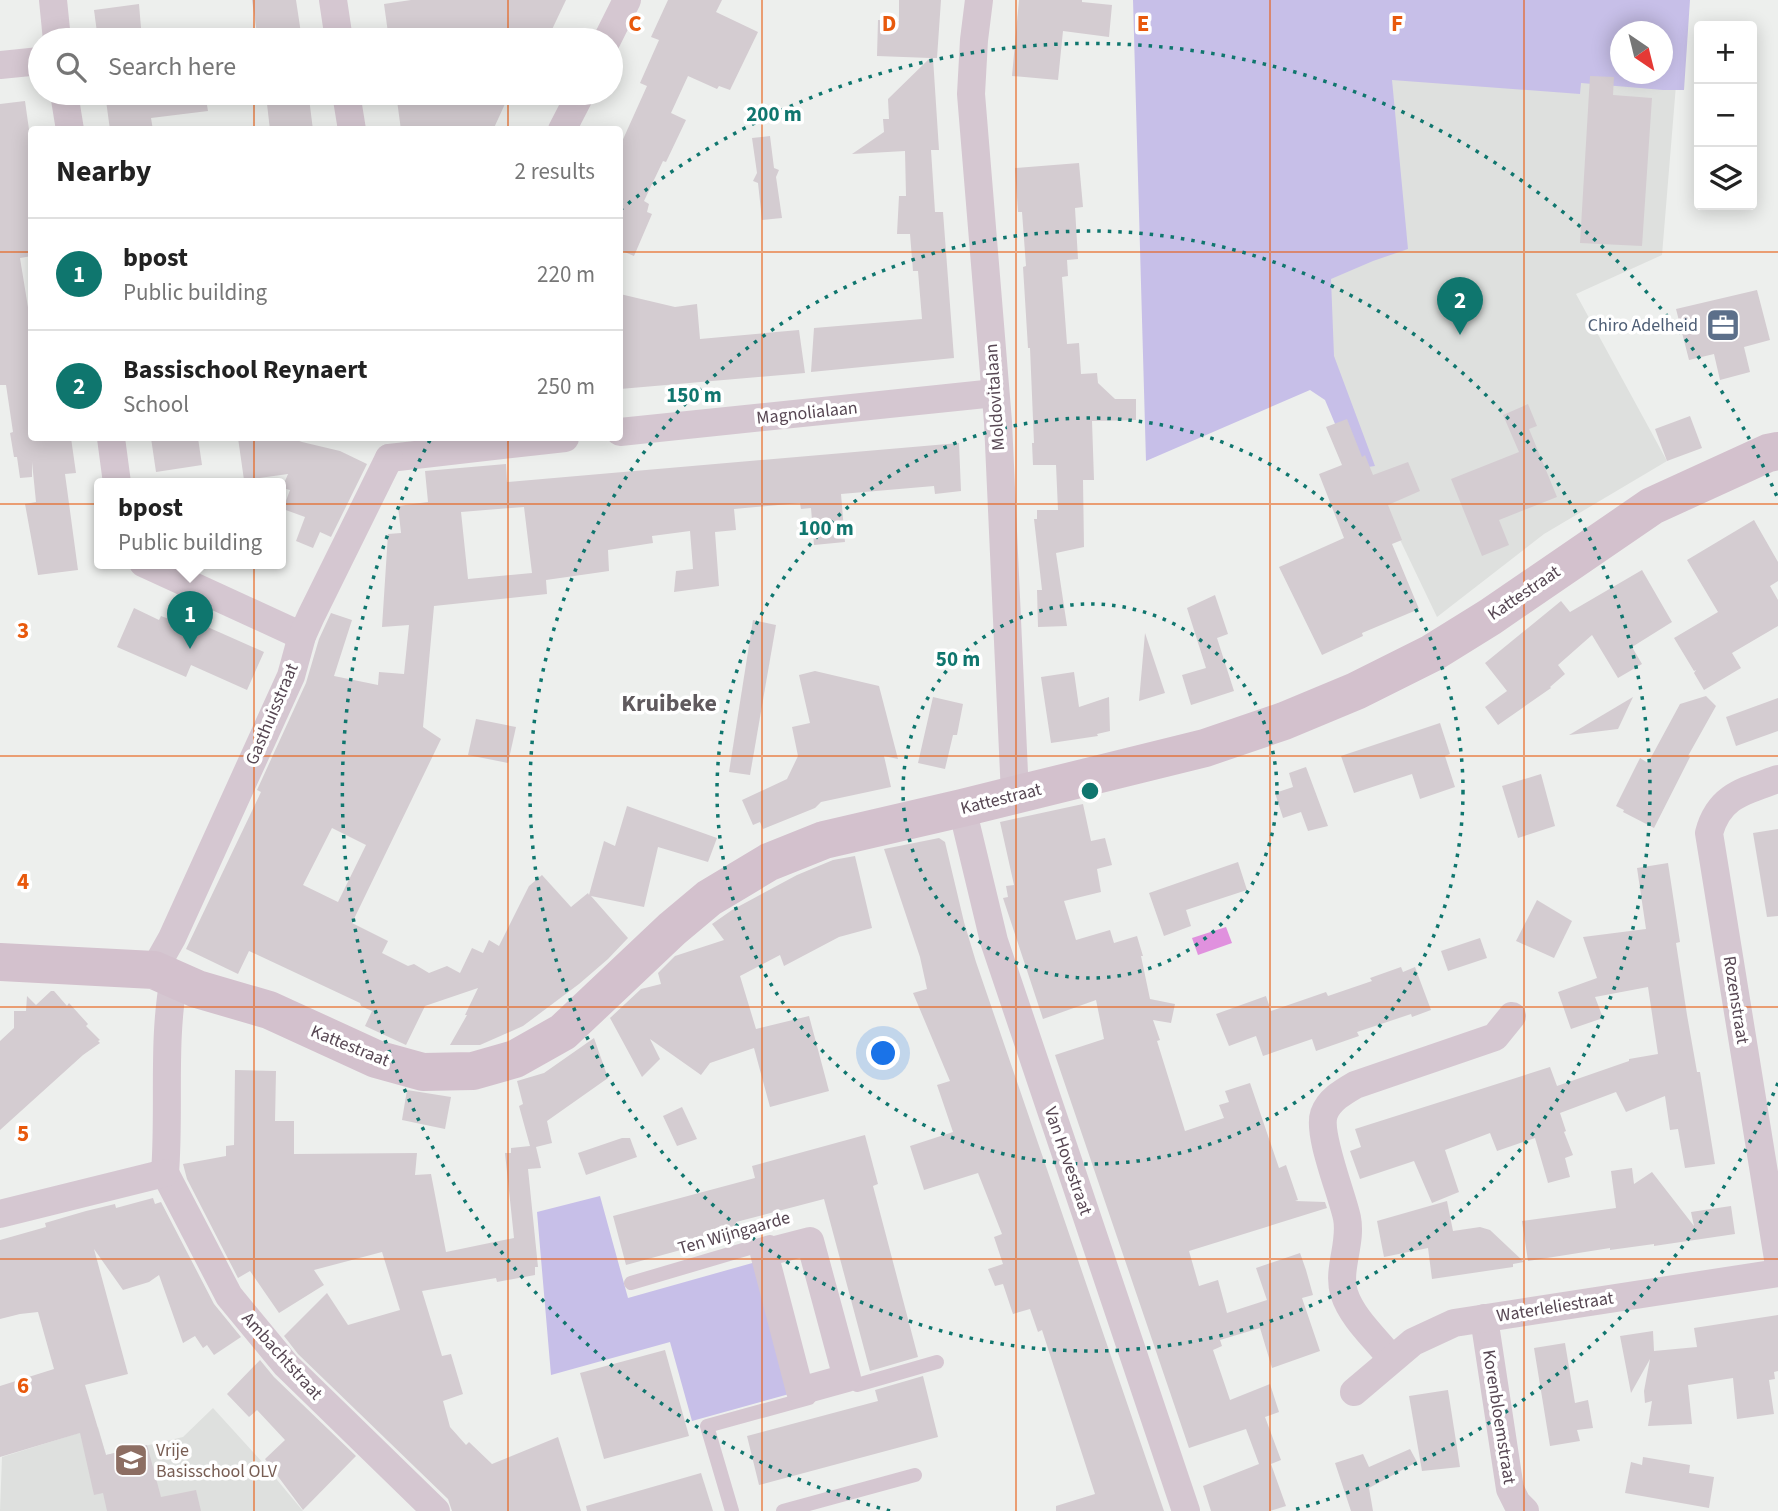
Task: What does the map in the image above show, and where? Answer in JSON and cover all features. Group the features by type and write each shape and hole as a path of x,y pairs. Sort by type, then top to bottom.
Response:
{"street":[{"path":"53,0 56,28"},
{"path":"333,0 337,28"},
{"path":"613,28 627,0"},
{"name":"Moldovitalaan","path":"979,0 971,94 995,393 1015,795"},
{"path":"0,65 28,62"},
{"path":"66,105 69,126"},
{"path":"348,105 351,126"},
{"path":"564,126 574,105"},
{"name":"Magnolialaan","path":"623,432 995,393"},
{"path":"111,441 116,478"},
{"path":"387,448 497,441"},
{"name":"Gasthuisstraat","path":"165,1173 167,1019 164,974 172,938 291,676 302,636 387,448"},
{"name":"Kattestraat","path":"0,962 164,974 234,1001 269,1010 376,1059 423,1072 473,1071 514,1059 563,1032 672,929 709,898 769,862 824,840 1205,748 1284,721 1356,691 1444,646 1652,506 1756,458 1778,451"},
{"path":"156,569 302,636"},
{"name":"Rozenstraat","path":"1778,779 1738,793 1724,803 1713,818 1709,833 1778,1259"},
{"name":"Van Hovestraat","path":"962,808 994,941 1186,1511"},
{"path":"1391,1358 1352,1311 1345,1294 1341,1278 1349,1226 1322,1130 1324,1113 1335,1098 1355,1085 1494,1037 1512,1016"},
{"path":"0,1214 165,1173"},
{"name":"Ambachtstraat","path":"165,1173 229,1296 286,1365 436,1511"},
{"path":"810,1241 852,1382 800,1391 764,1253 810,1241"},
{"name":"Waterleliestraat","path":"1354,1392 1412,1342 1454,1323 1778,1273"},
{"name":"Korenbloemstraat","path":"1484,1318 1510,1489 1517,1503 1525,1511"}],"lane":[{"name":"Ten Wijngaarde","path":"631,1283 816,1229 852,1382"},
{"path":"732,1511 707,1426 852,1382 937,1363"},
{"path":"783,1511 915,1475"}],"shaded area":[{"path":"1133,0 1690,0 1684,90 1581,83 1580,94 1392,80 1408,249 1331,279 1334,356 1375,466 1354,469 1325,400 1310,390 1146,461"},
{"path":"1313,0 1683,0 1662,255 1576,294 1667,461 1544,534 1437,617 1322,377"},
{"path":"1226,927 1232,943 1198,955 1192,938"},
{"path":"600,1196 628,1298 763,1260 800,1391 692,1421 670,1342 551,1375 537,1212"},
{"name":"Vrije Basisschool OLV","path":"213,1408 303,1511 0,1511 2,1457 98,1427 106,1455 183,1437"}],"building":[{"path":"252,0 296,0 300,28 256,28"},
{"path":"411,0 566,0 553,28 387,28 384,4"},
{"path":"668,0 722,0 716,12 758,32 730,90 719,86 717,89 688,76 671,113 686,120 644,201 649,204 647,212 652,214 634,256 623,251 623,139 647,86 640,83 659,40 651,37"},
{"path":"899,0 941,0 937,58 933,58 939,150 931,150 935,212 943,212 954,358 811,372 814,328 922,319 918,271 913,271 910,234 897,234 899,196 906,196 905,151 852,154 884,132 883,119 889,119 888,99 930,58 877,56 878,20 899,21"},
{"path":"1019,0 1082,0 1112,5 1109,37 1063,31 1058,80 1012,76"},
{"path":"139,4 141,28 96,28 94,10"},
{"path":"1590,76 1610,77 1610,84 1614,84 1613,95 1652,98 1642,246 1580,243"},
{"path":"25,101 28,126 28,257 20,258 28,307 28,441 71,441 76,473 65,474 78,570 38,575 25,504 36,502 32,462 32,477 20,478 10,433 13,432 6,385 0,385 0,104"},
{"path":"107,105 207,105 208,111 151,118 152,126 109,126"},
{"path":"267,105 310,105 312,126 270,126"},
{"path":"398,105 504,105 495,126 400,126"},
{"path":"770,136 774,168 779,170 776,177 782,218 762,220 758,183 753,181 757,173 752,138"},
{"path":"1079,163 1083,207 1075,208 1078,259 1067,260 1068,276 1062,277 1067,344 1079,343 1081,374 1097,373 1098,383 1115,399 1136,399 1136,420 1092,421 1094,480 1083,480 1084,547 1056,553 1067,626 1038,627 1037,590 1042,590 1034,519 1037,519 1037,510 1058,510 1056,465 1033,465 1030,348 1023,267 1026,266 1015,168"},
{"name":"Chiro Adelheid","path":"1757,290 1770,340 1744,347 1750,372 1720,380 1714,354 1689,360 1676,309"},
{"path":"623,295 675,307 697,304 700,339 799,330 805,373 623,389"},
{"path":"1528,404 1537,426 1529,429 1557,497 1499,520 1509,545 1482,556 1451,479 1519,452 1503,415"},
{"path":"1690,416 1702,448 1667,461 1655,429"},
{"path":"1347,419 1362,457 1365,455 1373,475 1408,462 1420,491 1388,505 1402,540 1392,544 1419,609 1362,633 1363,636 1322,655 1279,567 1344,538 1319,474 1342,465 1326,427"},
{"path":"151,441 198,441 202,465 156,472"},
{"path":"238,441 299,441 340,451 367,464 331,537 320,532 313,548 296,541 305,517 286,510 290,490 286,489 288,474 244,478"},
{"path":"959,443 961,491 935,494 934,486 841,494 845,542 814,545 811,508 801,509 800,503 734,509 736,530 715,532 719,586 674,592 676,571 693,569 690,531 652,536 653,543 608,550 609,571 546,580 547,594 434,606 423,727 441,739 352,923 388,941 382,953 408,966 414,964 429,973 447,966 460,973 472,948 483,953 489,940 499,946 529,886 542,875 571,907 588,893 589,895 604,841 615,846 627,806 717,838 708,862 658,847 644,907 591,896 628,938 579,984 523,1026 480,1045 450,1045 478,988 425,1006 406,1045 365,1026 372,1011 360,1003 249,951 238,974 186,949 261,792 257,790 306,683 319,639 331,613 352,620 334,676 378,685 379,672 404,674 409,625 382,627 388,534 401,533 398,506 428,502 425,471 506,464 507,482","holes":["524,507 532,573 468,579 461,512","332,828 366,845 338,902 303,885"]},
{"path":"1754,520 1778,562 1778,581 1770,586 1778,600 1778,626 1732,653 1741,668 1704,690 1694,673 1696,670 1694,671 1674,638 1718,612 1687,560"},
{"path":"1642,570 1672,622 1632,647 1642,664 1618,678 1592,635 1558,665 1565,674 1551,688 1498,725 1485,707 1507,691 1485,663 1561,601 1570,612"},
{"path":"1215,595 1228,634 1217,638 1234,691 1191,705 1182,675 1206,668 1187,608"},
{"path":"134,608 159,620 161,616 169,619 172,613 176,613 264,652 247,690 191,665 186,677 117,647"},
{"path":"753,620 776,625 750,775 729,772"},
{"path":"1145,633 1165,693 1139,701"},
{"path":"815,671 879,686 898,759 884,756 891,787 821,802 815,808 763,829 760,822 753,825 742,800 787,779 798,756 792,727 810,723 799,675"},
{"path":"1074,672 1079,707 1109,697 1110,731 1097,734 1098,736 1051,743 1041,677"},
{"path":"1706,696 1716,706 1688,756 1690,757 1654,828 1623,812 1624,810 1616,806 1640,758 1648,763 1680,704"},
{"path":"933,697 963,704 957,735 953,735 945,769 918,763"},
{"path":"1633,697 1618,729 1569,735"},
{"path":"1778,698 1778,731 1736,746 1726,717"},
{"path":"476,719 516,727 508,763 468,755"},
{"path":"1440,723 1450,754 1445,756 1455,787 1420,799 1412,774 1354,793 1341,756"},
{"path":"1306,767 1328,826 1308,831 1301,812 1283,818 1275,793 1293,787 1289,773"},
{"path":"1541,774 1555,826 1518,838 1502,786"},
{"path":"1083,804 1091,841 1105,838 1112,865 1097,869 1101,892 1064,901 1076,940 1110,930 1114,943 1137,936 1150,999 1175,1004 1171,1023 1153,1020 1185,1131 1224,1118 1219,1105 1229,1102 1225,1091 1250,1083 1279,1168 1286,1165 1298,1200 1295,1201 1325,1202 1327,1208 1189,1251 1199,1286 1218,1280 1227,1313 1267,1300 1256,1268 1300,1253 1306,1270 1313,1295 1302,1298 1320,1351 1272,1368 1260,1328 1220,1340 1222,1346 1213,1350 1230,1400 1270,1384 1279,1412 1265,1417 1281,1460 1271,1464 1286,1506 1270,1511 1211,1511 1203,1486 1259,1464 1246,1429 1189,1448 1055,1055 1104,1039 1096,1000 1043,1019 1003,898 1008,897 1006,886 1014,885 1000,822"},
{"path":"1778,829 1778,916 1767,917 1753,833"},
{"path":"939,838 945,842 976,962 1164,1511 1056,1511 1056,1506 1095,1494 1042,1330 1038,1332 1030,1309 1013,1314 1003,1284 995,1286 988,1269 1003,1264 994,1237 1002,1234 978,1173 924,1190 910,1146 953,1132 937,1085 950,1081 913,993 927,989 920,957 884,849"},
{"path":"855,856 872,928 839,937 784,966 780,955 740,976 756,1029 809,1016 829,1091 770,1107 754,1048 710,1063 701,1075 650,1039 660,1059 642,1077 610,1018 641,989 661,984 658,973 675,956 724,940 712,924 732,910 797,875 833,860"},
{"path":"1238,862 1247,890 1186,910 1191,926 1164,936 1149,893"},
{"path":"1668,863 1680,942 1676,943 1687,1015 1697,1072 1700,1072 1715,1164 1685,1168 1678,1129 1670,1130 1665,1096 1626,1112 1616,1092 1560,1113 1573,1155 1565,1158 1570,1177 1548,1183 1535,1138 1497,1151 1490,1133 1445,1150 1459,1192 1432,1203 1414,1161 1360,1179 1350,1151 1361,1147 1355,1129 1550,1067 1557,1086 1629,1059 1658,1054 1648,987 1595,997 1603,1018 1571,1029 1558,992 1597,978 1583,937 1646,929 1637,868"},
{"path":"1537,900 1572,921 1554,958 1516,941"},
{"path":"1480,938 1487,958 1448,971 1441,951"},
{"path":"1401,967 1403,972 1415,967 1431,1010 1357,1032 1359,1036 1316,1051 1312,1039 1263,1056 1256,1036 1229,1046 1216,1014 1266,996 1271,1011 1326,992 1328,996 1372,981 1370,978"},
{"path":"51,991 67,1006 69,1003 88,1024 86,1026 100,1043 83,1055 0,1130 0,1041 14,1028 14,1011 26,1011 27,996 36,1005"},
{"path":"594,1038 608,1078 547,1121 552,1143 536,1147 541,1168 528,1169 538,1267 535,1267 535,1275 497,1282 496,1278 422,1291 442,1356 451,1354 463,1394 443,1401 450,1427 466,1445 469,1442 492,1464 558,1437 581,1511 452,1511 448,1499 298,1354 284,1336 327,1293 348,1325 400,1310 382,1252 314,1270 324,1285 279,1313 250,1271 238,1278 187,1179 183,1164 226,1156 226,1146 234,1145 235,1070 276,1071 275,1121 294,1121 294,1154 417,1153 415,1175 431,1174 446,1252 514,1238 505,1153 511,1153 511,1148 530,1146 519,1106 523,1104 517,1081 544,1073"},
{"path":"407,1090 451,1097 445,1129 402,1120"},
{"path":"682,1107 697,1139 677,1146 663,1116"},
{"path":"865,1135 878,1184 873,1186 918,1357 870,1371 824,1199 736,1222 739,1234 626,1265 613,1216 755,1178 752,1166"},
{"path":"622,1138 630,1138 637,1157 586,1175 578,1153"},
{"path":"1632,1168 1634,1184 1652,1172 1694,1226 1691,1212 1731,1206 1735,1234 1654,1246 1610,1248 1528,1261 1522,1221 1616,1208 1611,1171"},
{"path":"153,1198 155,1204 161,1202 214,1304 241,1337 214,1355 207,1345 203,1348 195,1336 183,1343 159,1275 149,1282 123,1290 94,1249 128,1374 85,1385 106,1455 147,1445 161,1497 196,1490 201,1511 107,1511 103,1493 94,1495 80,1433 0,1457 0,1386 54,1369 38,1312 0,1319 0,1240 46,1227 45,1223 86,1211 115,1204 116,1208"},
{"path":"1447,1201 1453,1231 1480,1227 1490,1230 1524,1262 1513,1264 1513,1267 1432,1279 1428,1248 1384,1257 1377,1221"},
{"path":"1778,1315 1778,1371 1774,1372 1775,1379 1769,1380 1774,1414 1737,1419 1733,1378 1688,1385 1692,1424 1648,1426 1652,1401 1645,1403 1644,1391 1650,1359 1631,1393 1620,1336 1653,1331 1654,1351 1697,1347 1694,1328"},
{"path":"1565,1343 1575,1403 1588,1400 1593,1428 1577,1430 1580,1441 1550,1446 1534,1348"},
{"path":"665,1350 689,1436 604,1459 580,1373"},
{"path":"260,1360 274,1377 356,1456 303,1510 265,1459 285,1440 257,1410 249,1417 227,1394"},
{"path":"923,1376 938,1437 759,1485 747,1436 878,1401 875,1390"},
{"path":"1448,1390 1460,1467 1422,1471 1409,1396"},
{"path":"1410,1449 1417,1462 1369,1488 1373,1511 1351,1511 1335,1463 1363,1454 1369,1467"},
{"path":"1643,1457 1690,1465 1689,1473 1714,1477 1709,1508 1625,1493 1631,1462 1642,1465"},
{"path":"701,1473 713,1511 587,1511 586,1506"}],"place":[{"name":"Chiro Adelheid","path":"1723,325"},
{"name":"Bassischool Reynaert","path":"1460,335"},
{"name":"bpost","path":"190,649"},
{"name":"Vrije Basisschool OLV","path":"131,1460"}],"district":[{"name":"Kruibeke","path":"669,703"}]}
